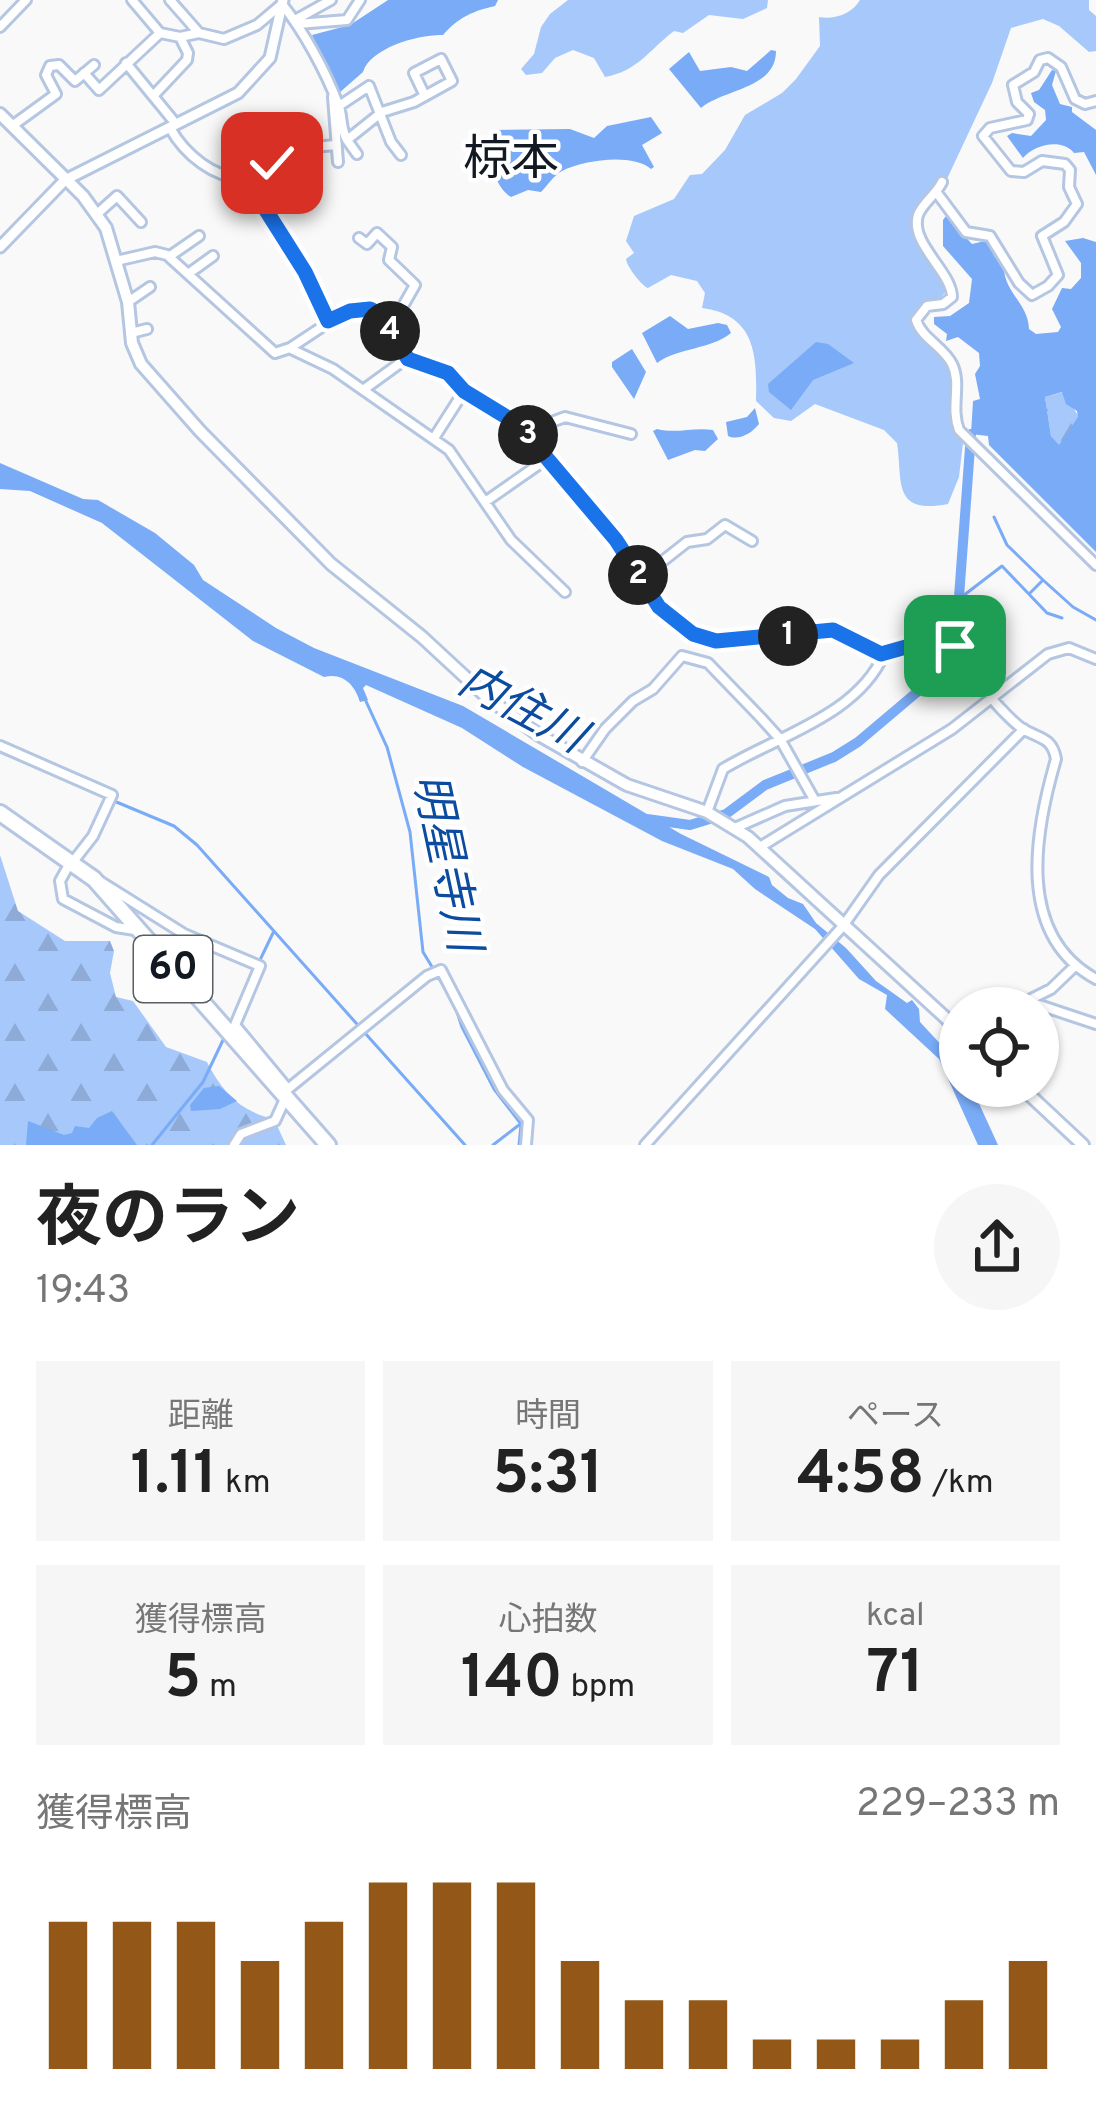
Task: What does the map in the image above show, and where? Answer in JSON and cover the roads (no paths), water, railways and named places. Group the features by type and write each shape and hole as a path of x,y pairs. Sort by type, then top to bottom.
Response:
{"main road":[{"path":"0,114 97,214 128,302 136,355 151,376 331,564 422,637 489,699 582,762 627,785 707,812 735,828 939,1010"},
{"name":"60","path":"0,814 94,879 328,1145"},
{"path":"1042,1107 1083,1145"}],"street":[{"path":"0,27 26,0"},
{"path":"132,0 160,33 180,37 199,33 224,39 257,25 282,2"},
{"path":"170,0 199,33"},
{"path":"296,22 331,0"},
{"path":"296,22 347,20 361,0"},
{"path":"282,2 339,106 342,131 357,154"},
{"path":"0,247 65,180 238,93 270,58 282,2"},
{"path":"85,73 99,90 160,33"},
{"path":"155,94 187,60 180,37"},
{"path":"937,193 966,232 990,236 1018,283 1032,295 1038,294 1058,275 1042,236 1064,222 1077,204 1069,187 1070,170 1065,164 1042,160 1024,172 1011,171 983,136 990,128 1028,120 1013,85 1034,72 1040,60 1048,58 1061,67 1075,99 1085,104 1096,101"},
{"path":"347,140 380,113 415,101 452,81 441,59 414,73 425,96"},
{"path":"126,63 155,94 178,142 216,173 245,177 296,150 334,145"},
{"path":"12,126 56,94 46,75 50,66 59,65 75,81 94,65"},
{"path":"339,106 369,86 391,142 401,154"},
{"path":"333,95 338,162"},
{"path":"245,177 296,257 328,321"},
{"path":"941,182 921,209 917,227 931,259 950,280 952,297 927,306 916,320 955,370 952,402 959,430 1096,565"},
{"path":"97,214 117,196 141,222"},
{"path":"359,238 368,244 377,233 385,236 392,247 389,260 416,285 404,306 384,321"},
{"path":"170,256 199,236"},
{"path":"116,261 155,252 170,256 274,353 290,348 328,321 370,309 384,321 407,358 448,373 464,391 503,413 524,432 630,560 659,607 693,634 716,641 833,630 864,649 884,654 922,640 948,642 962,653 992,700 1054,749 1056,759 1039,825 1038,896 1057,940 1096,979"},
{"path":"188,274 213,256"},
{"path":"128,302 150,286"},
{"path":"131,333 146,329"},
{"path":"290,348 310,355 434,438 453,455 511,540 566,592"},
{"path":"363,390 407,358"},
{"path":"434,438 464,391"},
{"path":"524,432 571,417 631,434"},
{"path":"485,502 548,458"},
{"path":"630,560 654,570 691,540 707,539 724,525 752,541"},
{"path":"709,663 716,641"},
{"path":"760,847 992,700 1048,654 1069,648 1096,659"},
{"path":"707,812 723,769 869,685 884,654"},
{"path":"582,762 605,728 653,689 682,656 709,663 780,739 815,801"},
{"path":"645,1145 820,952 879,875 1024,729"},
{"path":"4,752 112,795 93,836 60,881 63,898 116,927 141,931"},
{"path":"735,828 785,806 843,797"},
{"path":"94,879 184,934 260,966 236,1025 285,1093"},
{"path":"1053,987 1076,964"},
{"path":"234,1145 242,1134 275,1121 285,1093 427,976 442,970 503,1090 528,1120 526,1145"},
{"path":"1059,1013 1096,1024"}],"waterway":[{"path":"647,819 690,825 726,814 765,785 858,742 916,693 927,678 959,597 971,434"},
{"path":"994,517 1007,545 1043,580"},
{"path":"959,599 1002,566 1047,613 1062,618"},
{"path":"1029,594 1043,580 1096,620"},
{"name":"明星寺川","path":"365,699 387,747 410,832 423,952 454,1003 494,1089 521,1124"},
{"path":"0,750 107,797"},
{"path":"114,801 174,826 197,845 465,1145"},
{"path":"259,962 273,933"},
{"path":"231,1023 242,999"},
{"path":"152,1145 203,1082 224,1038"},
{"path":"493,1145 519,1125"},
{"path":"519,1145 521,1125"}],"district":[{"name":"椋本","path":"511,162"}],"water label":[{"name":"内住川","path":"521,711"}]}
